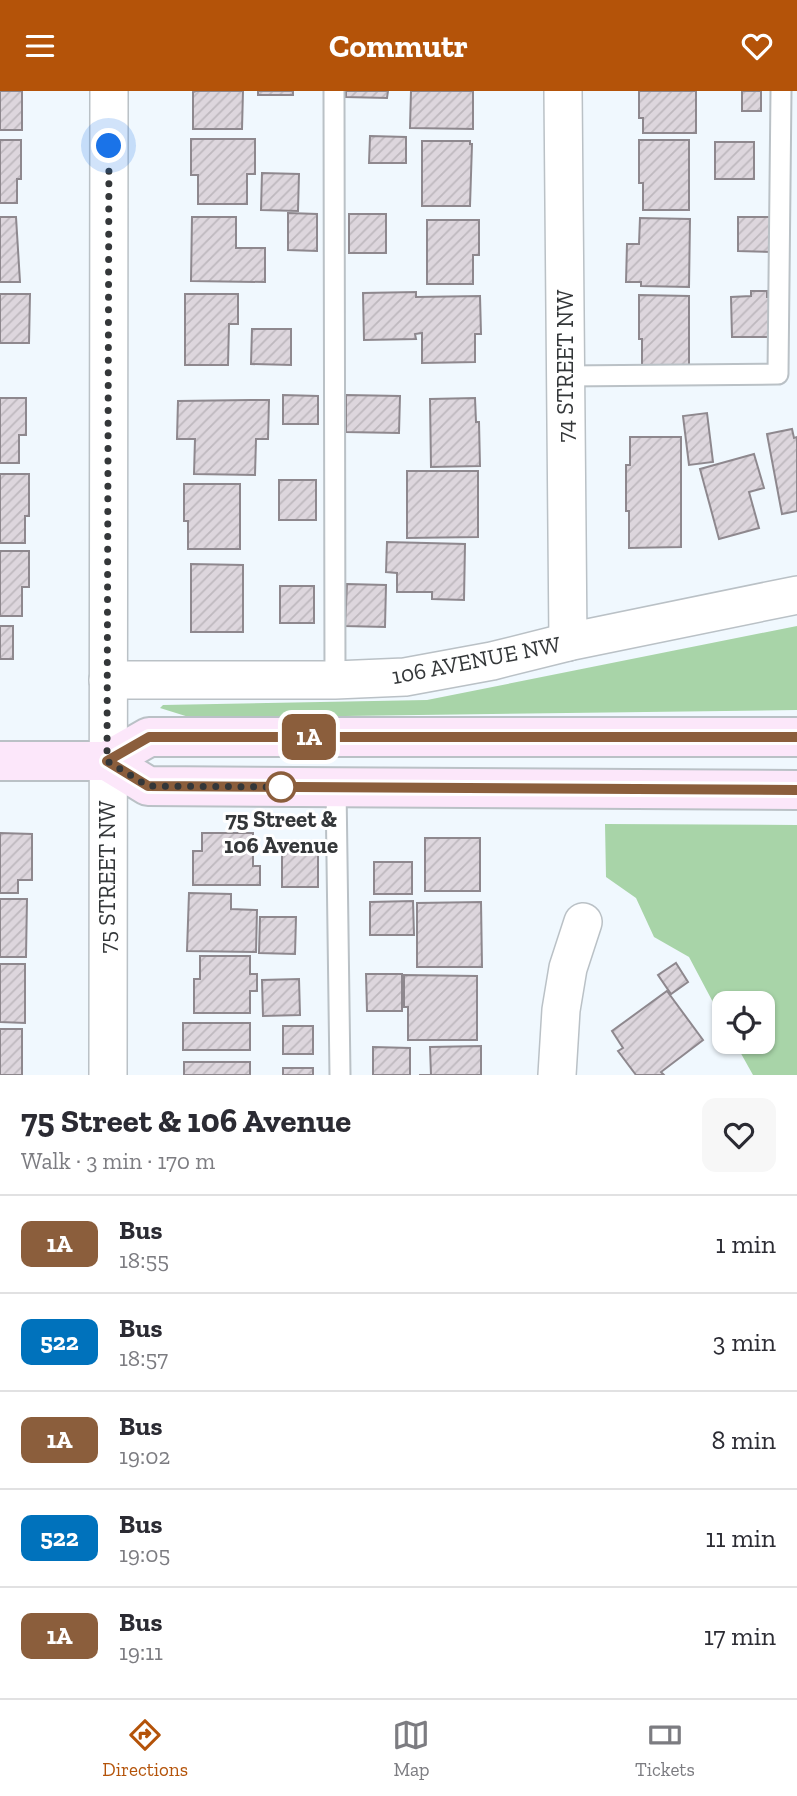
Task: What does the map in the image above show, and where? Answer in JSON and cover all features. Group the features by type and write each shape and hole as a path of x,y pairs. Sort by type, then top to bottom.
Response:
{"main road":[{"path":"0,761 107,761 149,737 797,737"},
{"path":"107,761 148,786 797,790"}],"street":[{"name":"75 STREET NW","path":"107,1075 109,91"},
{"name":"74 STREET NW","path":"563,91 568,642"},
{"name":"106 AVENUE NW","path":"108,680 335,680 405,677 492,661 568,642 797,595"},
{"path":"557,1075 561,1010 568,968 583,922"}],"lane":[{"path":"334,91 335,680"},
{"path":"565,376 778,375 781,91"},
{"path":"336,787 340,1075"}],"green space":[{"path":"797,626 797,710 192,718 160,708 163,705 427,700"},
{"path":"605,824 797,825 797,1075 753,1075 741,1054 775,1054 775,991 712,991 712,1000 689,957 654,937 636,898 606,877"}],"building":[{"path":"0,91 22,91 22,130 0,130"},
{"path":"243,91 242,129 193,129 193,92"},
{"path":"258,91 293,91 293,95 258,95"},
{"path":"346,91 388,91 387,98 346,97"},
{"path":"411,91 473,91 473,129 410,128"},
{"path":"639,91 696,91 696,133 643,133 643,118 639,118"},
{"path":"742,91 761,91 761,111 742,111"},
{"path":"370,136 406,137 406,163 369,163"},
{"path":"191,139 255,139 255,174 247,174 247,204 198,204 198,175 191,175"},
{"path":"0,140 21,140 21,179 17,179 17,203 0,203"},
{"path":"639,140 689,140 689,210 643,210 643,183 639,183"},
{"path":"422,141 470,141 470,206 422,206"},
{"path":"715,142 754,142 754,179 715,179"},
{"path":"262,173 299,174 298,211 261,210"},
{"path":"288,213 317,214 317,251 288,250"},
{"path":"349,214 386,214 386,253 349,253"},
{"path":"0,217 16,217 20,282 0,282"},
{"path":"192,217 236,217 236,248 265,248 265,282 191,281"},
{"path":"738,217 772,217 772,252 738,251"},
{"path":"640,218 690,219 689,287 641,286 641,282 626,282 627,244 639,244"},
{"path":"427,220 479,220 479,255 473,255 473,284 427,284"},
{"path":"751,291 767,291 767,297 772,297 772,337 732,337 731,297 751,296"},
{"path":"416,292 416,297 480,296 481,334 475,334 475,362 422,363 422,333 415,334 416,339 364,340 363,293"},
{"path":"0,294 30,294 29,343 0,343"},
{"path":"185,294 238,294 238,324 229,324 228,365 185,365"},
{"path":"639,295 689,296 689,366 642,365"},
{"path":"252,329 291,329 291,365 251,364"},
{"path":"283,395 318,396 318,424 283,424"},
{"path":"346,395 400,396 399,433 346,432"},
{"path":"0,398 26,398 26,435 19,435 19,463 0,463"},
{"path":"475,398 476,422 479,422 480,466 431,467 430,399"},
{"path":"269,400 268,439 256,439 255,475 194,474 195,439 177,439 178,401"},
{"path":"707,413 713,462 689,465 683,416"},
{"path":"792,429 794,438 797,437 797,511 782,514 767,434"},
{"path":"630,437 681,437 681,547 629,548 626,465 630,465"},
{"path":"754,454 764,488 749,492 759,528 719,539 700,469"},
{"path":"407,471 478,471 478,537 407,538"},
{"path":"0,474 29,474 29,516 25,516 25,543 0,543"},
{"path":"279,480 316,480 316,520 279,520"},
{"path":"184,484 240,484 240,549 188,549 188,521 184,521"},
{"path":"387,542 465,544 464,600 432,599 432,592 397,592 397,573 386,572"},
{"path":"0,551 29,551 29,587 22,587 22,616 0,616"},
{"path":"191,564 243,565 243,632 191,632"},
{"path":"347,584 386,585 385,627 345,626"},
{"path":"280,586 314,586 314,623 280,623"},
{"path":"0,626 13,626 13,659 0,659"},
{"path":"0,833 32,834 32,880 18,880 18,893 0,893"},
{"path":"202,833 253,833 253,866 260,866 260,885 193,885 193,851 202,851"},
{"path":"425,838 480,838 480,891 425,891"},
{"path":"282,850 318,850 318,887 282,887"},
{"path":"374,862 412,862 412,894 374,894"},
{"path":"189,893 231,894 231,909 257,910 256,952 187,951"},
{"path":"0,899 27,899 26,957 0,957"},
{"path":"413,901 414,935 370,935 370,902"},
{"path":"481,902 482,967 417,967 417,903"},
{"path":"260,917 296,917 295,954 259,953"},
{"path":"200,956 250,956 250,974 257,974 257,991 250,991 250,1013 194,1013 194,979 200,979"},
{"path":"676,963 688,982 671,994 658,975"},
{"path":"0,964 25,964 25,1023 0,1022"},
{"path":"366,974 402,974 402,1011 367,1011"},
{"path":"404,975 477,976 477,1040 408,1040"},
{"path":"299,979 300,1015 263,1016 262,980"},
{"path":"667,991 703,1040 661,1072 664,1075 636,1075 618,1051 623,1048 612,1031"},
{"path":"183,1023 250,1023 250,1050 183,1050"},
{"path":"283,1026 313,1026 313,1054 283,1054"},
{"path":"0,1029 22,1029 22,1075 0,1075"},
{"path":"481,1046 481,1075 431,1075 430,1047"},
{"path":"373,1047 410,1048 410,1075 373,1075"},
{"path":"184,1062 250,1062 250,1075 184,1075"},
{"path":"283,1068 313,1068 313,1075 283,1075"}],"bus line":[{"name":"1A","path":"797,737 149,737 107,761 148,786 797,790"}],"place":[{"name":"75 Street & 106 Avenue","path":"281,787"}],"route":[{"path":"109,146 107,761 148,786 281,787"}]}
